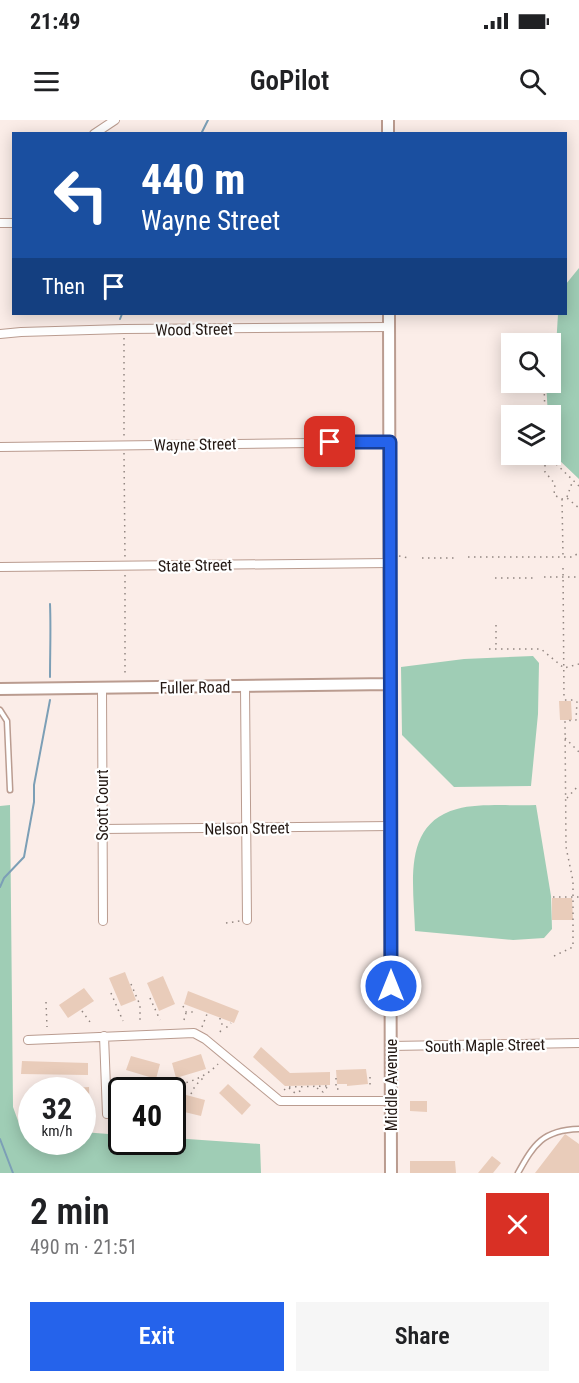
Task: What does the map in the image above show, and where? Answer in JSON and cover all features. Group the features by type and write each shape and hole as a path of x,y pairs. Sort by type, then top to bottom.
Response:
{"street":[{"path":"97,132 115,120"},
{"name":"Middle Avenue","path":"389,315 391,1173"},
{"name":"Wood Street","path":"0,334 124,329 389,327"},
{"name":"Wayne Street","path":"0,447 390,442"},
{"name":"State Street","path":"0,567 389,563"},
{"name":"Fuller Road","path":"0,689 390,684"},
{"path":"245,687 247,920"},
{"name":"Scott Court","path":"102,688 102,921"},
{"name":"Nelson Street","path":"102,830 391,826"},
{"path":"28,1040 198,1034 280,1101 391,1101"},
{"path":"104,1036 107,1114"},
{"name":"South Maple Street","path":"391,1046 579,1043"}],"lane":[{"path":"0,710 7,721 10,789"},
{"path":"518,1173 544,1136 554,1131 579,1129"}],"path":[{"path":"124,336 124,440"},
{"path":"124,451 124,560"},
{"path":"545,465 545,472 555,484 554,495 562,499 567,498"},
{"path":"557,465 579,486"},
{"path":"567,498 573,480"},
{"path":"567,498 579,508"},
{"path":"562,499 563,557"},
{"path":"396,552 399,557 409,558"},
{"path":"468,557 563,557 579,553"},
{"path":"422,558 454,558"},
{"path":"554,956 573,947 573,873 566,847 565,721 576,720 578,711 576,701 563,700 563,567"},
{"path":"125,571 125,676"},
{"path":"544,577 579,577"},
{"path":"495,578 534,578"},
{"path":"496,625 496,649"},
{"path":"489,649 541,649 564,668"},
{"path":"564,668 579,664"},
{"path":"565,738 579,752"},
{"path":"566,799 579,785"},
{"path":"552,897 579,897"},
{"path":"226,923 247,920"},
{"path":"131,984 140,1005 140,1020"},
{"path":"111,993 123,1021"},
{"path":"150,998 160,1020"},
{"path":"46,1002 47,1027"},
{"path":"183,1005 186,1012 184,1020"},
{"path":"186,1012 195,1010"},
{"path":"82,1011 90,1022"},
{"path":"202,1028 207,1014"},
{"path":"220,1018 224,1026"},
{"path":"220,1032 224,1026 227,1027 231,1023"},
{"path":"190,1094 195,1086 218,1064"},
{"path":"186,1082 208,1074"},
{"path":"370,1077 370,1088"},
{"path":"336,1078 336,1089 342,1089"},
{"path":"284,1090 289,1087 329,1086 323,1092 316,1087"},
{"path":"289,1087 291,1092 295,1093 303,1087"}],"green space":[{"path":"579,268 579,479 561,462 561,405 547,405 547,393 561,393 561,333 557,333 558,315 567,315 567,283"},
{"path":"533,656 539,663 538,714 531,786 454,787 402,735 401,667 464,659"},
{"path":"10,805 13,1107 18,1121 18,1155 96,1155 96,1133 108,1134 108,1155 186,1155 186,1139 260,1144 261,1173 0,1173 0,806"},
{"path":"536,805 551,896 552,929 544,938 513,940 415,931 413,877 415,859 419,842 427,828 439,817 466,807"}],"building":[{"path":"559,701 571,701 572,720 560,720"},
{"path":"552,898 572,898 573,920 552,920"},
{"path":"125,972 136,1000 121,1006 109,978"},
{"path":"163,976 175,1004 159,1011 147,983"},
{"path":"84,988 94,1001 68,1018 59,1005"},
{"path":"188,991 239,1011 234,1023 184,1004"},
{"path":"261,1047 290,1073 330,1072 330,1085 285,1086 253,1057"},
{"path":"201,1054 206,1069 176,1077 172,1063"},
{"path":"131,1056 160,1064 157,1077 126,1070"},
{"path":"22,1061 88,1063 88,1075 21,1074"},
{"path":"366,1069 368,1084 347,1086 347,1084 337,1084 336,1070"},
{"path":"228,1084 251,1105 242,1115 219,1093"},
{"path":"186,1095 205,1100 201,1116 186,1112"},
{"path":"410,1101 427,1101 427,1112 410,1111"},
{"path":"565,1134 579,1144 579,1173 535,1173"},
{"path":"492,1156 501,1163 493,1173 478,1173"},
{"path":"410,1161 455,1161 456,1173 410,1173"}],"waterway":[{"path":"202,132 208,120"},
{"path":"120,319 122,315"},
{"path":"50,604 50,677"},
{"path":"0,887 4,878 24,857 34,802 34,785 50,700"},
{"path":"0,1139 13,1173"}],"route":[{"path":"330,442 390,442 391,986"}]}
